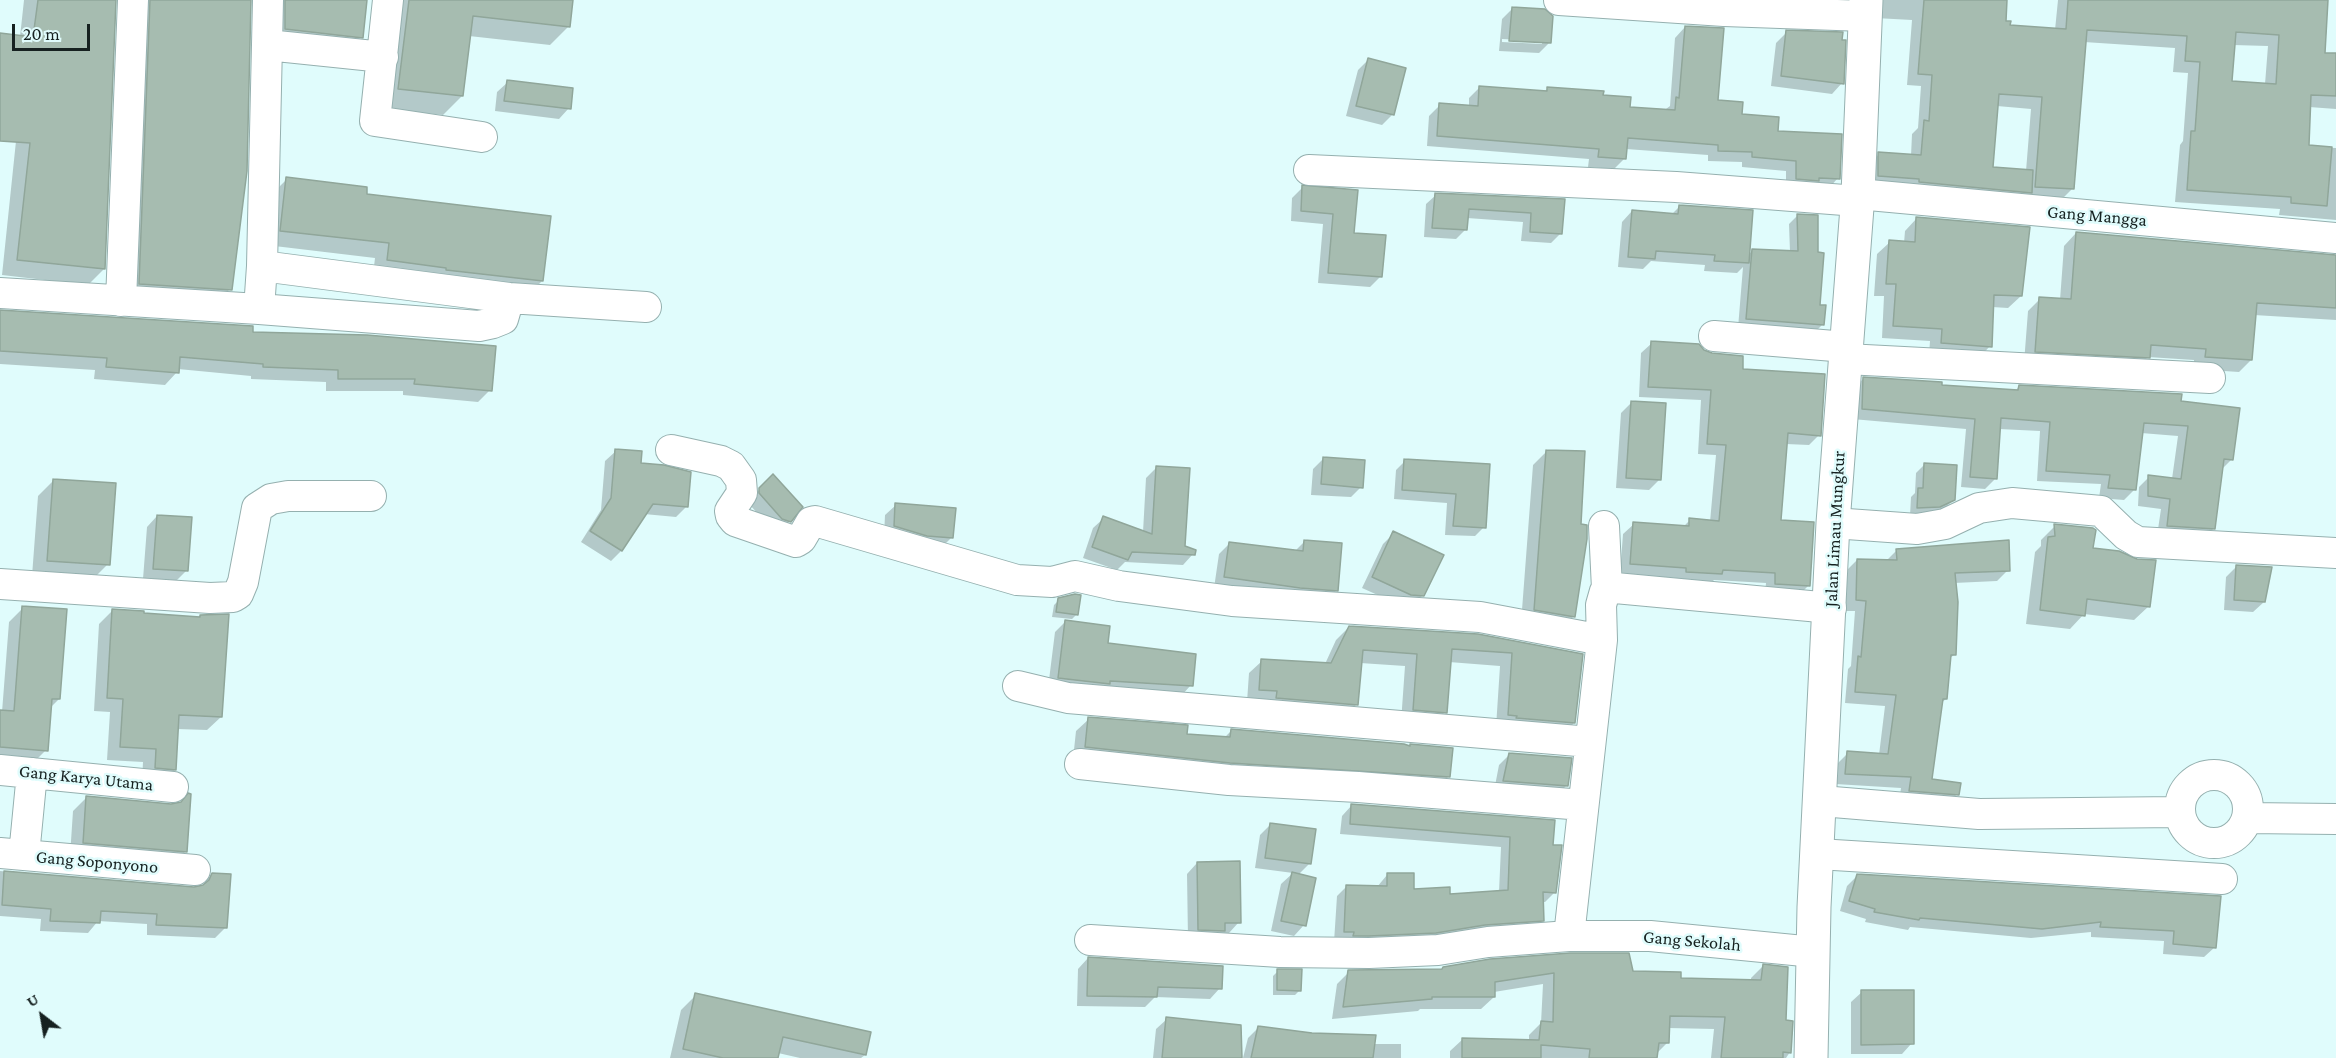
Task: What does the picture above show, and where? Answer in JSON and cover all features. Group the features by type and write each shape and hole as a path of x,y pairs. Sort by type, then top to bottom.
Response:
{"street":[{"path":"121,301 133,0"},
{"path":"259,309 268,0"},
{"path":"388,0 375,121 482,137"},
{"path":"1559,0 1724,11 1866,8"},
{"name":"Jalan Limau Mungkur","path":"1811,1058 1814,907 1831,608 1833,523 1857,198 1866,8"},
{"path":"267,45 383,57"},
{"name":"Gang Mangga","path":"1309,170 1857,198 2336,237"},
{"path":"262,266 509,298 646,307"},
{"path":"0,293 259,309 479,326 503,319 509,298"},
{"path":"1714,336 1846,353 2210,378"},
{"path":"671,450 721,461 731,466 741,480 742,493 730,511 730,516 735,521 796,542 801,539 811,522 815,521 1017,580 1052,582 1075,576 1119,586 1232,601 1480,617 1602,640"},
{"path":"0,584 210,598 233,597 238,594 243,582 257,508 271,499 288,496 371,495"},
{"path":"1833,523 1917,529 1945,524 1978,508 2012,503 2101,511 2126,535 2138,542 2336,553"},
{"path":"1569,936 1602,640 1601,605 1607,589 1604,526"},
{"path":"1607,589 1831,608"},
{"path":"1018,686 1068,698 1590,742"},
{"path":"1080,764 1229,780 1358,787 1583,805"},
{"name":"Gang Karya Utama","path":"0,770 172,787"},
{"path":"12,854 32,773"},
{"path":"2217,774 2229,777 2245,794 2248,806 2247,818 2242,828 2233,837 2222,842 2211,843 2199,840 2189,833 2182,823 2180,800 2190,785 2205,775 2217,774"},
{"path":"1821,801 1979,814 2180,812"},
{"path":"2247,818 2336,819"},
{"name":"Gang Soponyono","path":"12,854 195,870"},
{"path":"1818,854 2222,879"},
{"name":"Gang Sekolah","path":"1090,940 1280,952 1369,953 1438,950 1488,942 1569,936 1650,936 1814,952"}],"building":[{"path":"38,0 116,0 105,269 17,260 30,143 0,141 0,33 33,37"},
{"path":"150,0 251,0 247,171 232,290 139,284"},
{"path":"285,0 367,0 363,38 285,29"},
{"path":"409,0 573,0 570,27 473,16 463,96 398,89"},
{"path":"1924,0 2007,0 2006,21 2011,21 2010,25 2066,29 2068,0 2328,0 2325,53 2336,53 2336,96 2311,95 2309,145 2332,147 2327,206 2291,203 2291,197 2187,190 2191,131 2195,131 2200,62 2185,61 2187,36 2087,30 2074,189 2035,187 2042,97 1999,94 1993,167 2033,170 2032,193 1878,176 1878,152 1921,155 1924,120 1929,121 1932,75 1918,74","holes":["2236,32 2279,35 2276,84 2232,81"]},
{"path":"1512,7 1545,9 1553,16 1551,43 1509,41"},
{"path":"1685,26 1724,28 1718,100 1743,102 1742,114 1779,117 1778,131 1842,134 1840,179 1819,178 1819,181 1796,179 1796,161 1752,157 1752,152 1718,151 1718,145 1628,138 1626,159 1598,157 1599,149 1437,136 1439,103 1478,106 1479,86 1547,91 1547,87 1604,91 1603,95 1631,97 1630,107 1675,110 1676,97 1679,98"},
{"path":"1786,30 1843,32 1842,40 1846,40 1844,84 1781,76"},
{"path":"1368,58 1406,68 1394,115 1356,106"},
{"path":"507,80 573,88 571,109 504,101"},
{"path":"286,177 367,187 367,194 551,216 543,281 446,270 446,268 387,260 389,243 280,231"},
{"path":"1302,185 1358,190 1354,233 1386,235 1382,277 1328,273 1333,214 1301,211"},
{"path":"1435,193 1565,199 1562,234 1530,232 1531,213 1469,209 1467,230 1432,228"},
{"path":"1679,205 1753,210 1749,263 1714,261 1715,255 1656,251 1655,259 1628,257 1632,210 1678,214"},
{"path":"1797,214 1818,215 1818,252 1824,253 1820,305 1826,305 1824,325 1746,319 1752,249 1798,251"},
{"path":"1916,217 2030,227 2022,296 1994,295 1992,347 1941,343 1942,329 1893,326 1896,284 1886,284 1889,240 1915,242"},
{"path":"2076,232 2336,255 2336,308 2257,303 2252,360 2205,357 2206,349 2151,345 2150,358 2035,352 2039,297 2071,299"},
{"path":"0,310 253,326 253,332 367,335 496,346 492,391 414,384 415,379 338,379 338,370 263,367 263,364 180,357 179,373 106,367 107,358 0,351"},
{"path":"1651,341 1699,344 1704,350 1712,353 1743,356 1743,369 1825,374 1821,436 1788,433 1781,520 1814,522 1810,586 1775,584 1775,573 1723,570 1722,574 1686,572 1686,568 1630,564 1633,522 1689,526 1689,518 1719,521 1726,445 1707,444 1711,390 1648,387"},
{"path":"1863,377 2018,390 2019,385 2182,394 2181,401 2240,408 2233,460 2224,459 2215,529 2167,526 2170,499 2148,496 2148,475 2181,479 2188,426 2144,423 2136,490 2108,488 2110,475 2046,471 2050,422 2001,418 1997,479 1970,477 1975,419 1862,409"},
{"path":"1631,401 1666,403 1661,480 1626,478"},
{"path":"615,449 642,451 641,463 664,465 691,472 688,507 653,504 622,551 590,531 611,498"},
{"path":"1546,450 1585,451 1581,524 1587,525 1587,539 1575,617 1534,610"},
{"path":"1323,457 1365,460 1363,488 1321,484"},
{"path":"1404,459 1490,464 1486,528 1453,526 1456,494 1402,490"},
{"path":"1924,463 1957,465 1955,500 1940,507 1917,508 1918,488 1923,488"},
{"path":"1156,466 1190,468 1185,546 1196,550 1195,555 1132,552 1128,560 1092,547 1103,516 1152,534"},
{"path":"773,474 803,507 791,522 782,519 759,493 759,488"},
{"path":"53,479 116,483 110,565 47,561"},
{"path":"895,503 956,508 953,538 927,536 894,526"},
{"path":"157,515 192,517 188,571 153,569"},
{"path":"2054,524 2093,528 2096,530 2093,548 2119,551 2137,559 2156,560 2150,607 2087,599 2085,616 2040,610 2048,537 2055,536"},
{"path":"1393,531 1444,555 1424,596 1411,595 1372,577"},
{"path":"1304,540 1342,543 1338,591 1224,577 1229,542 1303,551"},
{"path":"2009,540 2010,571 1955,573 1958,602 1956,655 1951,655 1947,699 1943,699 1932,779 1961,783 1959,795 1909,791 1911,777 1845,774 1847,751 1888,754 1896,695 1855,692 1866,601 1856,600 1857,559 1897,560 1896,549"},
{"path":"2236,565 2272,567 2265,602 2234,600"},
{"path":"1081,595 1078,615 1056,612 1058,598"},
{"path":"22,606 67,609 60,699 52,699 48,751 0,747 0,710 14,711"},
{"path":"112,609 200,617 200,615 229,614 222,717 179,715 176,770 155,768 156,749 120,747 123,699 107,698"},
{"path":"1065,620 1110,626 1108,643 1196,654 1193,686 1110,681 1110,684 1058,678"},
{"path":"1349,626 1478,634 1583,654 1575,723 1516,718 1517,716 1508,715 1512,653 1452,649 1447,713 1413,710 1417,654 1363,650 1358,705 1276,698 1277,691 1259,690 1261,659 1331,663"},
{"path":"1088,717 1188,725 1187,734 1230,737 1231,729 1453,748 1450,777 1230,763 1085,747"},
{"path":"1509,753 1572,758 1568,786 1503,781"},
{"path":"188,793 191,794 187,852 83,843 86,796 171,804 181,802"},
{"path":"1351,804 1555,820 1553,845 1562,845 1556,893 1543,892 1544,921 1485,925 1436,933 1353,936 1354,932 1344,932 1346,885 1387,886 1387,873 1414,873 1414,889 1450,887 1450,894 1508,890 1510,837 1350,824"},
{"path":"1270,823 1316,829 1311,864 1265,858"},
{"path":"1240,861 1241,923 1225,923 1225,931 1198,930 1197,862"},
{"path":"4,871 194,887 203,885 212,873 231,874 227,928 156,925 157,914 101,911 100,923 50,921 51,909 2,905"},
{"path":"1292,872 1316,878 1306,926 1281,921"},
{"path":"1857,874 2221,896 2216,948 2173,944 2174,931 2100,927 2101,922 2042,929 1920,918 1919,920 1874,912 1875,909 1849,901"},
{"path":"1570,953 1629,953 1633,971 1681,972 1681,978 1761,980 1763,964 1788,967 1786,1020 1793,1021 1791,1053 1783,1052 1783,1058 1721,1058 1725,1017 1670,1016 1669,1043 1659,1043 1657,1058 1589,1058 1590,1049 1541,1045 1541,1058 1462,1058 1462,1038 1539,1040 1541,1021 1553,1022 1554,973 1495,982 1495,997 1432,997 1432,999 1343,1007 1348,970 1442,969 1490,959"},
{"path":"1088,957 1223,966 1222,989 1158,987 1157,997 1087,996"},
{"path":"1277,969 1302,969 1301,991 1277,990"},
{"path":"1861,990 1914,990 1914,1044 1861,1045"},
{"path":"695,993 871,1032 866,1055 783,1037 778,1058 723,1058 683,1049"},
{"path":"1166,1017 1241,1025 1242,1058 1162,1058"},
{"path":"1258,1026 1312,1033 1376,1035 1373,1058 1251,1058"}]}
